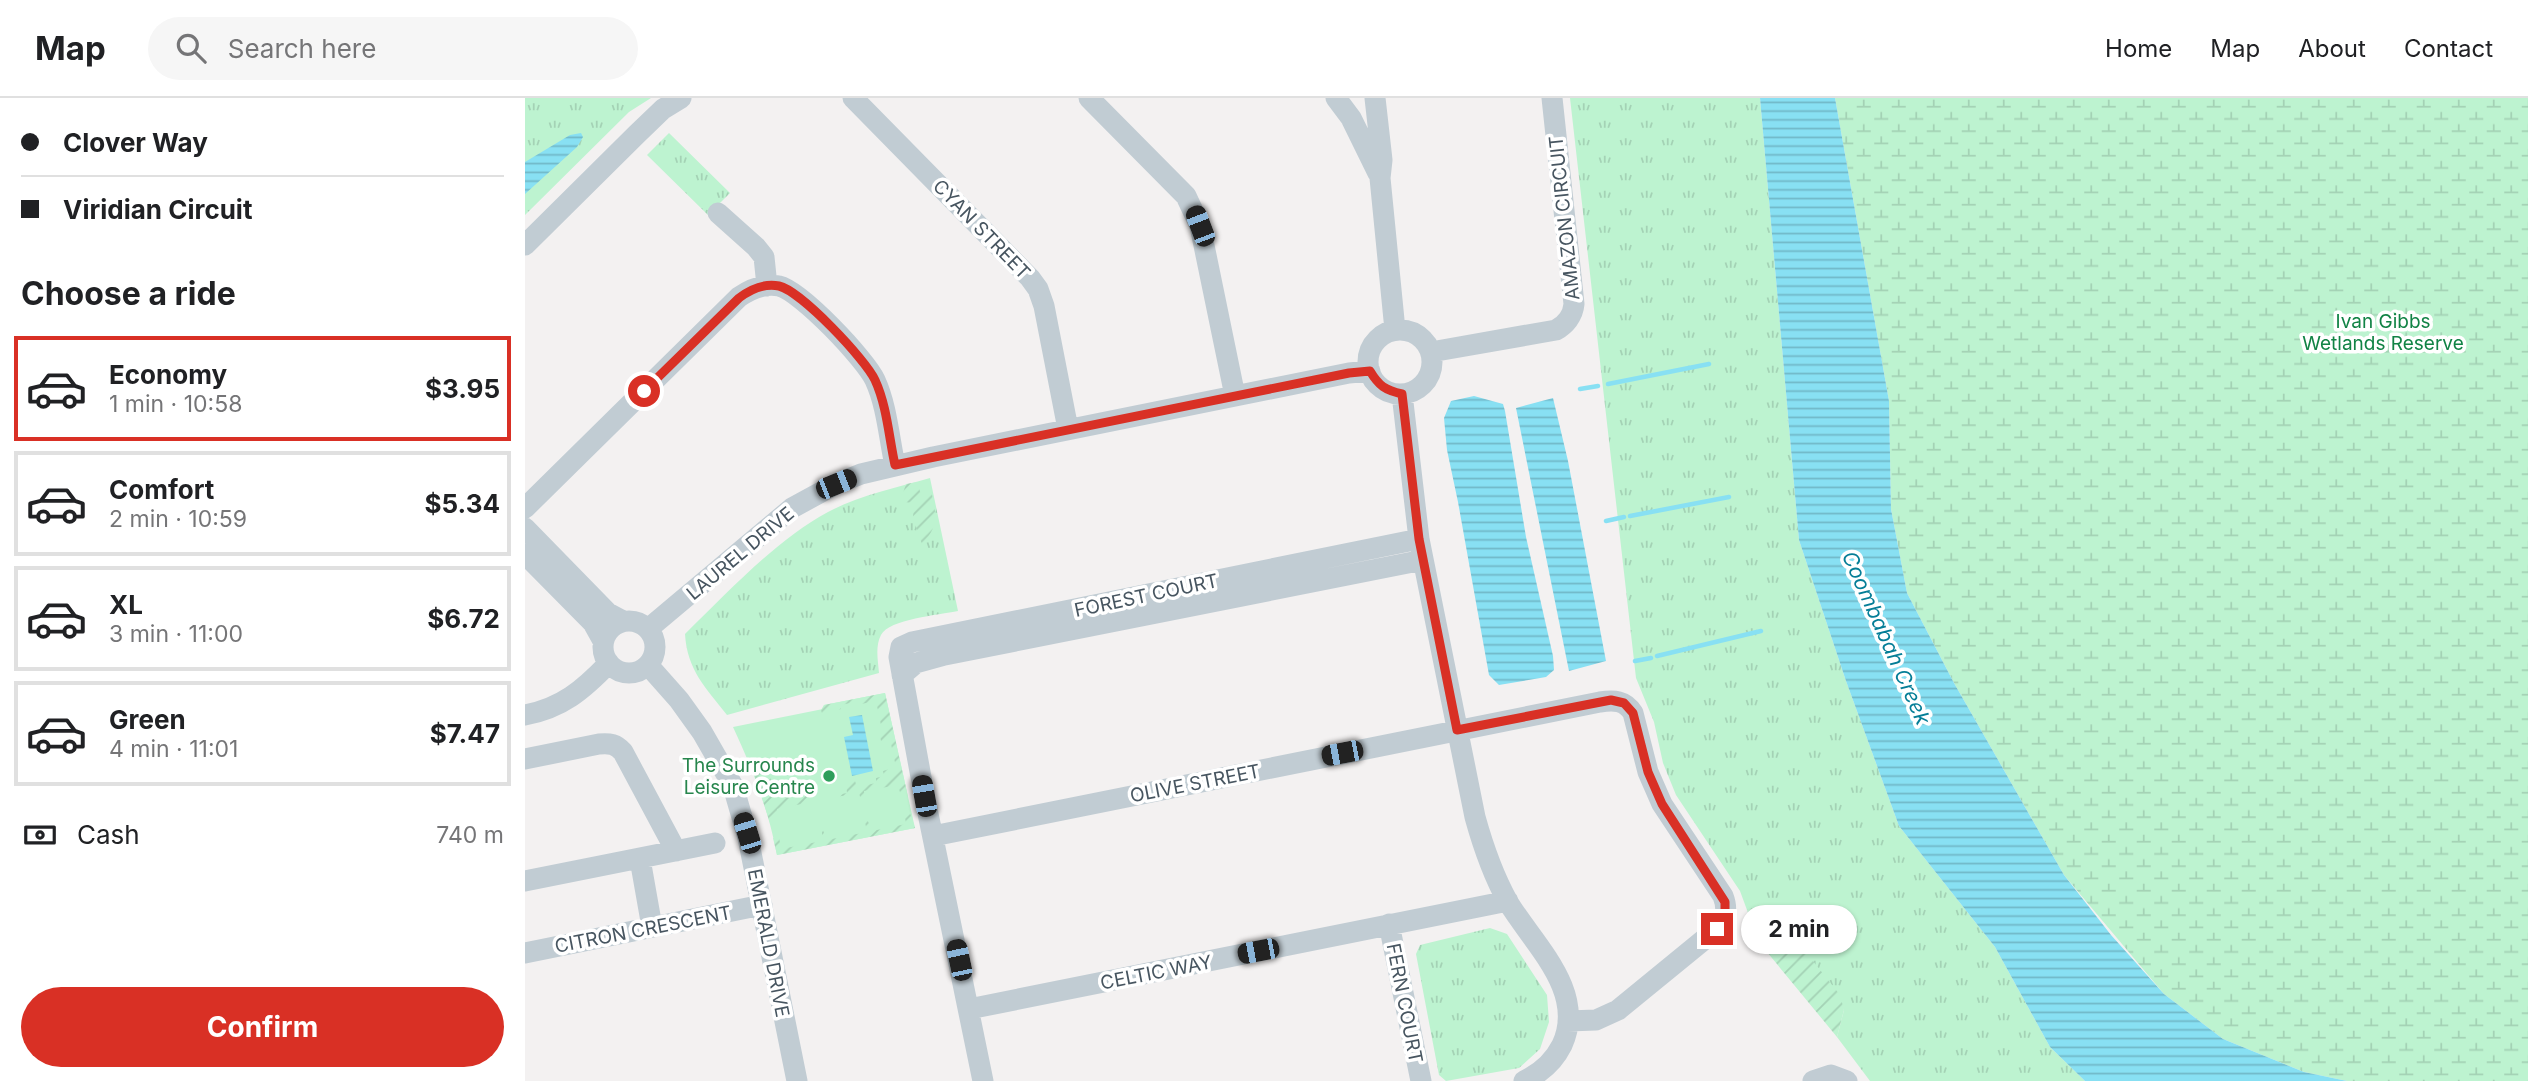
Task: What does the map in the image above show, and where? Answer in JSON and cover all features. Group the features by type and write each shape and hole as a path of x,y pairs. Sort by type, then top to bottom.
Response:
{"street":[{"path":"525,245 663,109 681,98"},
{"name":"CYAN STREET","path":"853,98 1038,289 1044,306 1068,429"},
{"path":"1089,98 1178,187 1194,211 1200,226 1235,396"},
{"path":"1336,98 1351,118 1380,178"},
{"path":"1375,98 1383,160 1380,178 1395,330"},
{"name":"AMAZON CIRCUIT","path":"1431,352 1556,330 1562,327 1570,316 1574,304 1552,98"},
{"path":"718,213 764,257 767,286"},
{"path":"525,508 739,298 754,288 767,286 782,287 796,295 863,361 877,384 895,465"},
{"path":"1395,330 1417,335 1426,342 1431,352 1429,377 1413,391 1402,394 1387,391 1378,385 1370,371 1370,350 1385,334 1395,330"},
{"name":"LAUREL DRIVE","path":"648,629 792,508 861,474 1068,429 1370,371"},
{"path":"1402,394 1421,549 1482,844 1508,901 1560,980 1567,996 1568,1021 1563,1042 1555,1057 1540,1072 1524,1081"},
{"path":"525,528 608,612 623,621 641,623 648,629 655,642 655,651 648,665 633,673 624,672 609,663 603,641 593,623 525,554"},
{"name":"FOREST COURT","path":"983,1081 902,675 916,663 945,655 1421,549"},
{"path":"603,641 610,629 623,621"},
{"path":"525,715 566,702 609,663"},
{"name":"EMERALD DRIVE","path":"648,665 679,700 702,732 733,786 748,838 762,905 793,1080"},
{"name":"OLIVE STREET","path":"933,836 1600,702 1611,700 1624,703 1636,721 1648,772 1662,804 1725,902 1725,916 1717,929 1618,1010 1596,1020 1568,1021"},
{"path":"525,759 599,744 610,743 618,746 624,752 676,851"},
{"path":"525,881 715,843"},
{"path":"640,859 652,927"},
{"name":"CELTIC WAY","path":"969,1009 1508,901"},
{"name":"CITRON CRESCENT","path":"525,953 762,905"},
{"name":"FERN COURT","path":"1389,924 1421,1081"},
{"path":"1813,1081 1831,1075 1847,1081"}],"green space":[{"path":"525,98 651,98 629,112 525,215"},
{"path":"1570,98 1760,98 1799,540 1846,681 1899,826 1995,947 2050,1047 2085,1081 1870,1081 1837,1037 1844,1010 1786,927 1747,910 1740,891 1676,795 1663,763 1654,722 1636,678"},
{"name":"Ivan Gibbs Wetlands Reserve","path":"1835,98 2528,98 2528,1081 2347,1081 2304,1072 2223,1039 2164,994 2064,875 1954,683 1907,593 1891,509 1889,401"},
{"path":"669,133 730,193 708,215 647,155"},
{"path":"930,478 958,611 904,621 886,630 878,644 879,673 727,715 694,668 689,658 685,634 771,552 809,524 853,501"},
{"path":"918,482 920,492 931,490 935,513 932,531 922,544 913,518 914,503 904,502 898,508 906,484"},
{"name":"The Surrounds Leisure Centre","path":"885,693 915,828 777,855 759,790 733,727"},
{"path":"885,693 908,797 901,796 898,785 864,791 865,804 862,804 859,793 836,797 847,793 846,784 855,781 857,787 876,783 876,778 884,776 883,771 896,767 891,744 882,746 879,731 882,730 876,701 841,705 841,709 828,713 830,719 824,720 821,710 824,705"},
{"path":"769,769 774,795 808,789 811,802 777,809 779,821 770,823 753,771"},
{"path":"909,810 915,828 777,855 773,838 779,837 781,849 822,841 822,828 827,840 867,832 867,819 872,831 906,824 904,811"},
{"path":"1747,910 1786,927 1840,995 1844,1010 1837,1037 1748,929 1752,925"},
{"path":"1490,928 1507,934 1547,995 1549,1022 1540,1049 1519,1068 1446,1081 1439,1075 1416,954 1420,945"}],"water":[{"name":"Coombabah Creek","path":"1760,98 1835,98 1889,401 1891,509 1907,593 1954,683 2064,875 2111,935 2164,994 2223,1039 2304,1072 2347,1081 2085,1081 2050,1047 1995,947 1899,826 1846,681 1799,540"},
{"path":"581,133 583,137 577,147 525,194 525,162 570,135"},
{"path":"1474,396 1503,404 1526,537 1553,656 1554,670 1546,677 1499,685 1489,675 1447,450 1444,418 1451,401"},
{"path":"1553,398 1568,461 1606,661 1569,671 1516,408"},
{"path":"862,715 873,771 852,776 844,737 853,735 849,717"}],"waterway":[{"path":"1608,384 1709,364"},
{"path":"1580,389 1598,386"},
{"path":"1630,516 1729,497"},
{"path":"1606,521 1624,517"},
{"path":"1657,656 1761,631"},
{"path":"1635,661 1651,658"}],"place":[{"name":"The Surrounds Leisure Centre","path":"829,776"}],"route":[{"path":"644,391 739,298 754,288 767,286 782,287 796,295 871,372 877,384 895,465 1349,373 1370,371 1378,385 1387,391 1402,394 1419,539 1457,730 1611,700 1624,703 1633,713 1648,772 1662,804 1723,896 1725,916 1717,929"}]}
